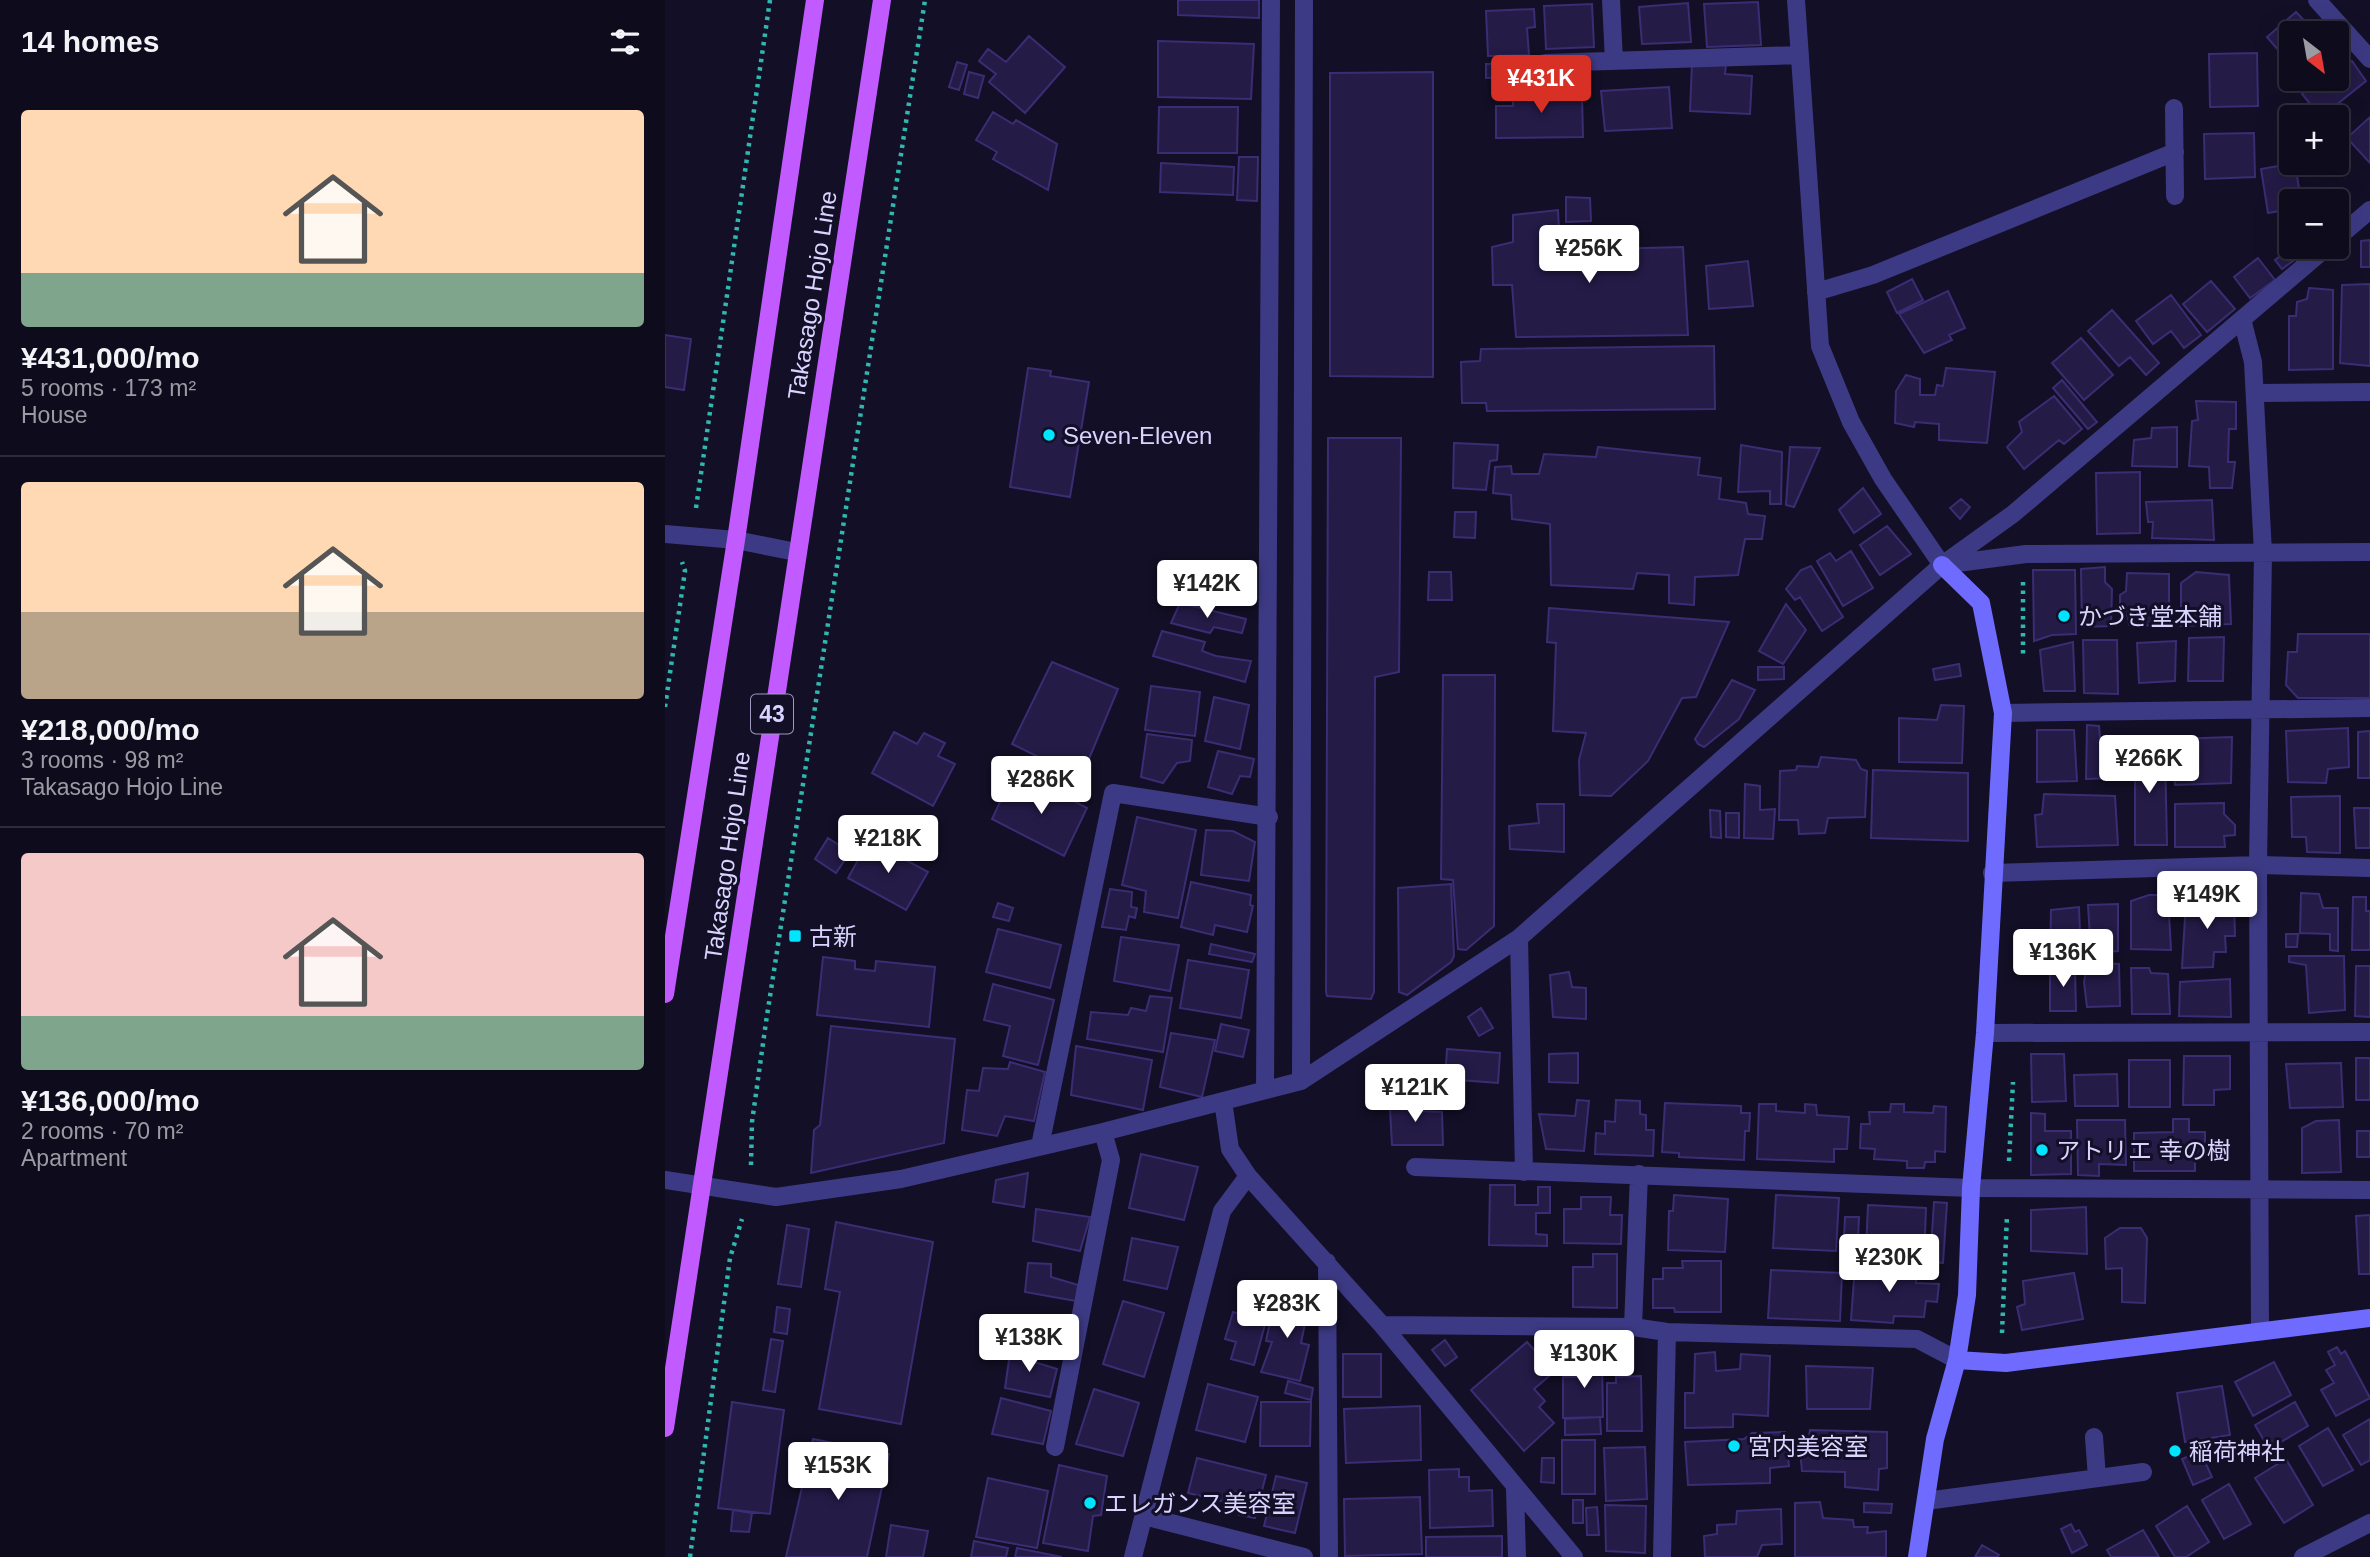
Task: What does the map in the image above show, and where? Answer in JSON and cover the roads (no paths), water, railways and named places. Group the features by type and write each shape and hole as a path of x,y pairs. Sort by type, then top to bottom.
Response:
{"main road":[{"name":"Takasago Hojo Line","path":"665,994 736,540 815,0"},
{"name":"Takasago Hojo Line","path":"665,1429 881,0"}],"street":[{"path":"1265,1090 1269,817 1271,0"},
{"path":"1301,1081 1304,0"},
{"path":"1611,0 1614,61"},
{"path":"1796,0 1820,346 1851,422 1883,479 1942,565 1981,603 2003,713 1985,1033 1971,1188 1967,1295 1957,1360 1935,1439 1917,1557"},
{"path":"2317,0 2370,59"},
{"path":"1545,64 1800,55"},
{"path":"2174,108 2175,196"},
{"path":"1817,292 1873,275 2175,152"},
{"path":"2349,228 2370,210"},
{"path":"665,1180 776,1197 901,1179 1104,1132 1301,1081 1519,938 1942,565 2013,514 2313,259"},
{"path":"2242,319 2253,362 2256,393 2263,553 2258,865 2260,1031 2257,1192 2260,1331"},
{"path":"1270,321 1302,321"},
{"path":"2256,393 2370,392"},
{"path":"665,534 736,540 796,552"},
{"path":"1942,565 2026,554 2370,552"},
{"path":"1269,674 1301,673"},
{"path":"2003,713 2370,708"},
{"path":"1040,1146 1113,793 1269,817"},
{"path":"1992,873 2258,865 2370,868"},
{"path":"1519,938 1524,1172"},
{"path":"1985,1033 2370,1032"},
{"path":"1223,1101 1230,1149 1248,1176 1382,1325 1574,1557"},
{"path":"1055,1447 1111,1160 1104,1132"},
{"path":"1415,1167 1971,1188 2257,1192 2370,1190"},
{"path":"1633,1327 1639,1174"},
{"path":"1133,1557 1221,1211 1248,1176"},
{"path":"1327,1262 1329,1557"},
{"path":"1382,1325 1633,1327 1667,1332 1917,1339 1957,1360 2006,1363 2370,1318"},
{"path":"1662,1557 1667,1332"},
{"path":"2094,1437 2097,1478"},
{"path":"1926,1501 2143,1472"},
{"path":"1515,1489 1517,1557"},
{"path":"1144,1516 1304,1557"},
{"path":"2303,1557 2370,1523"}],"place":[{"name":"Seven-Eleven","path":"1049,435"},
{"name":"かづき堂本舗","path":"2064,616"},
{"name":"古新","path":"795,936"},
{"name":"アトリエ 幸の樹","path":"2042,1150"},
{"name":"宮内美容室","path":"1734,1446"},
{"name":"稲荷神社","path":"2175,1451"},
{"name":"エレガンス美容室","path":"1090,1503"}]}
